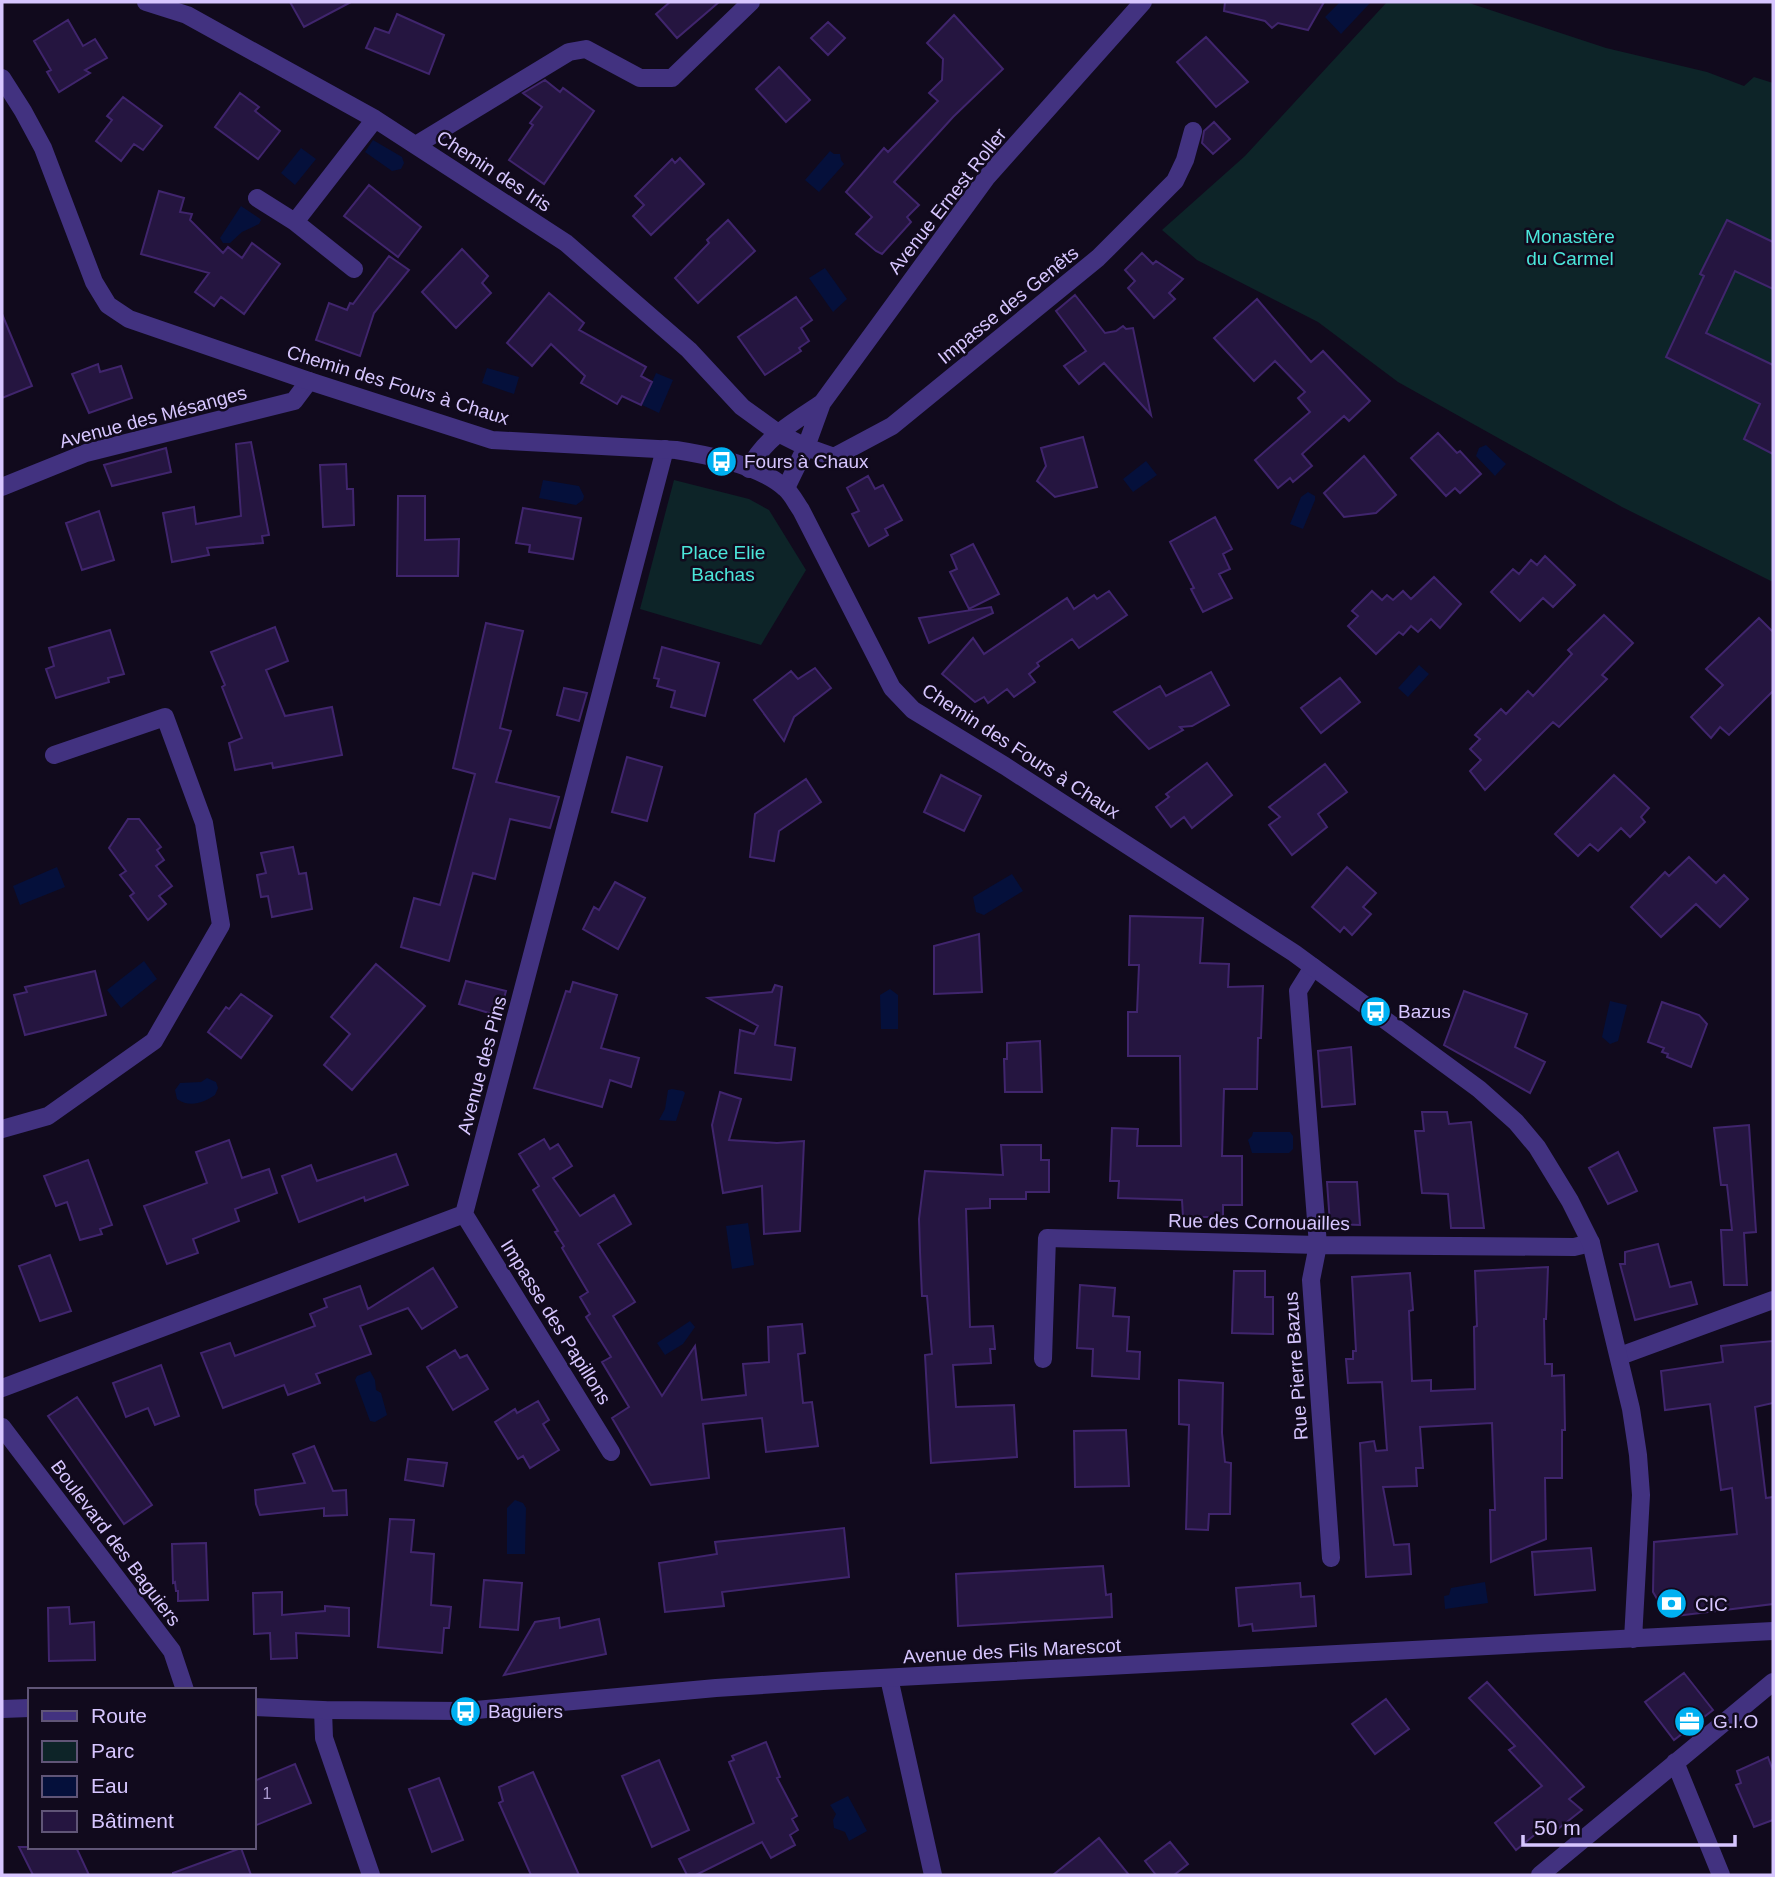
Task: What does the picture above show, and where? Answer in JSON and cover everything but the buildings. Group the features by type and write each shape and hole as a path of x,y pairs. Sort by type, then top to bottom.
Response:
{"street":[{"name":"Chemin des Iris","path":"146,2 187,15 375,118 566,243 688,350 742,407 778,433"},
{"path":"415,145 569,52 586,49 639,78 672,78 751,2"},
{"name":"Avenue Ernest Roller","path":"786,488 806,447 822,403 987,177 1143,2"},
{"name":"Chemin des Fours à Chaux","path":"2,78 43,148 94,282 108,305 129,319 492,440 526,444 665,449 700,454 769,477 786,488 802,510 892,688 913,710 1062,803 1313,967 1479,1089 1516,1122 1537,1147 1570,1201 1591,1243 1620,1356 1639,1455 1641,1496 1633,1639"},
{"path":"295,222 375,118"},
{"name":"Impasse des Genêts","path":"806,447 834,457 892,426 1087,267 1175,181 1185,160 1193,131"},
{"path":"257,198 295,222 354,269"},
{"name":"Avenue des Mésanges","path":"2,487 86,453 294,401 309,381"},
{"name":"Avenue Ernest Roller","path":"749,469 761,448 822,403"},
{"path":"778,433 806,447"},
{"name":"Avenue des Pins","path":"464,1214 665,449"},
{"path":"2,1129 48,1116 153,1041 220,926 204,823 166,716 54,755"},
{"name":"Rue Pierre Bazus","path":"1313,967 1298,991 1318,1245 1311,1280 1331,1558"},
{"path":"2,1388 464,1214"},
{"name":"Impasse des Papillons","path":"464,1214 611,1452"},
{"name":"Rue des Cornouailles","path":"1043,1359 1047,1238 1318,1245 1574,1247 1591,1243"},
{"path":"1620,1356 1773,1300"},
{"name":"Boulevard des Baguiers","path":"2,1427 172,1651 184,1688"},
{"name":"Avenue des Fils Marescot","path":"256,1707 466,1710 716,1688 1773,1631"},
{"path":"889,1678 933,1875"},
{"path":"1540,1875 1773,1682"},
{"path":"2,1709 28,1708"},
{"path":"323,1710 324,1738 371,1875"},
{"path":"1675,1762 1721,1875"}],"green space":[{"name":"Monastère du Carmel","path":"1387,2 1466,2 1606,48 1707,72 1744,86 1754,77 1773,83 1773,582 1622,507 1398,382 1318,322 1197,260 1162,230 1245,156"},
{"name":"Place Elie Bachas","path":"674,480 749,499 769,510 806,570 761,645 640,609"}],"water":[{"path":"1340,2 1371,2 1341,34 1325,17"},
{"path":"373,140 402,157 404,163 401,169 392,171 365,152"},
{"path":"301,148 316,159 295,185 281,173"},
{"path":"830,151 840,154 844,164 819,192 805,180"},
{"path":"241,206 261,220 230,243 223,243 220,238"},
{"path":"825,268 847,299 833,312 809,278"},
{"path":"487,368 519,377 514,394 482,383"},
{"path":"656,373 673,380 659,413 642,405"},
{"path":"1486,445 1506,464 1495,476 1476,456 1479,448"},
{"path":"1146,461 1157,475 1133,492 1123,479"},
{"path":"543,480 579,486 583,500 576,505 539,498"},
{"path":"1308,492 1315,496 1315,500 1303,529 1290,524 1301,497"},
{"path":"1419,665 1429,674 1408,697 1398,688"},
{"path":"57,867 65,887 20,905 13,886"},
{"path":"1012,874 1023,891 984,915 976,912 973,897"},
{"path":"144,961 157,979 121,1008 107,990"},
{"path":"890,989 898,995 898,1029 881,1029 880,995"},
{"path":"1610,1001 1627,1005 1618,1041 1610,1044 1602,1037"},
{"path":"207,1078 216,1082 218,1088 215,1095 196,1103 177,1099 175,1090 180,1083 201,1082"},
{"path":"668,1090 685,1093 676,1121 659,1120 665,1109"},
{"path":"1253,1132 1290,1132 1293,1136 1293,1149 1289,1153 1252,1153 1248,1140"},
{"path":"748,1223 754,1265 732,1269 726,1226"},
{"path":"690,1321 695,1327 683,1344 665,1355 657,1343"},
{"path":"370,1371 376,1390 381,1393 387,1415 375,1422 370,1421 355,1380 357,1376"},
{"path":"515,1500 523,1503 526,1508 525,1554 507,1554 507,1508"},
{"path":"1485,1582 1488,1603 1445,1609 1444,1596 1449,1595 1451,1588"},
{"path":"848,1796 867,1831 849,1841 845,1832 834,1828 833,1820 836,1814 830,1805"}],"place":[{"name":"Fours à Chaux","path":"721,461"},
{"name":"Bazus","path":"1375,1011"},
{"name":"CIC","path":"1672,1604"},
{"name":"Baguiers","path":"465,1711"},
{"name":"G.I.O","path":"1690,1721"}]}
